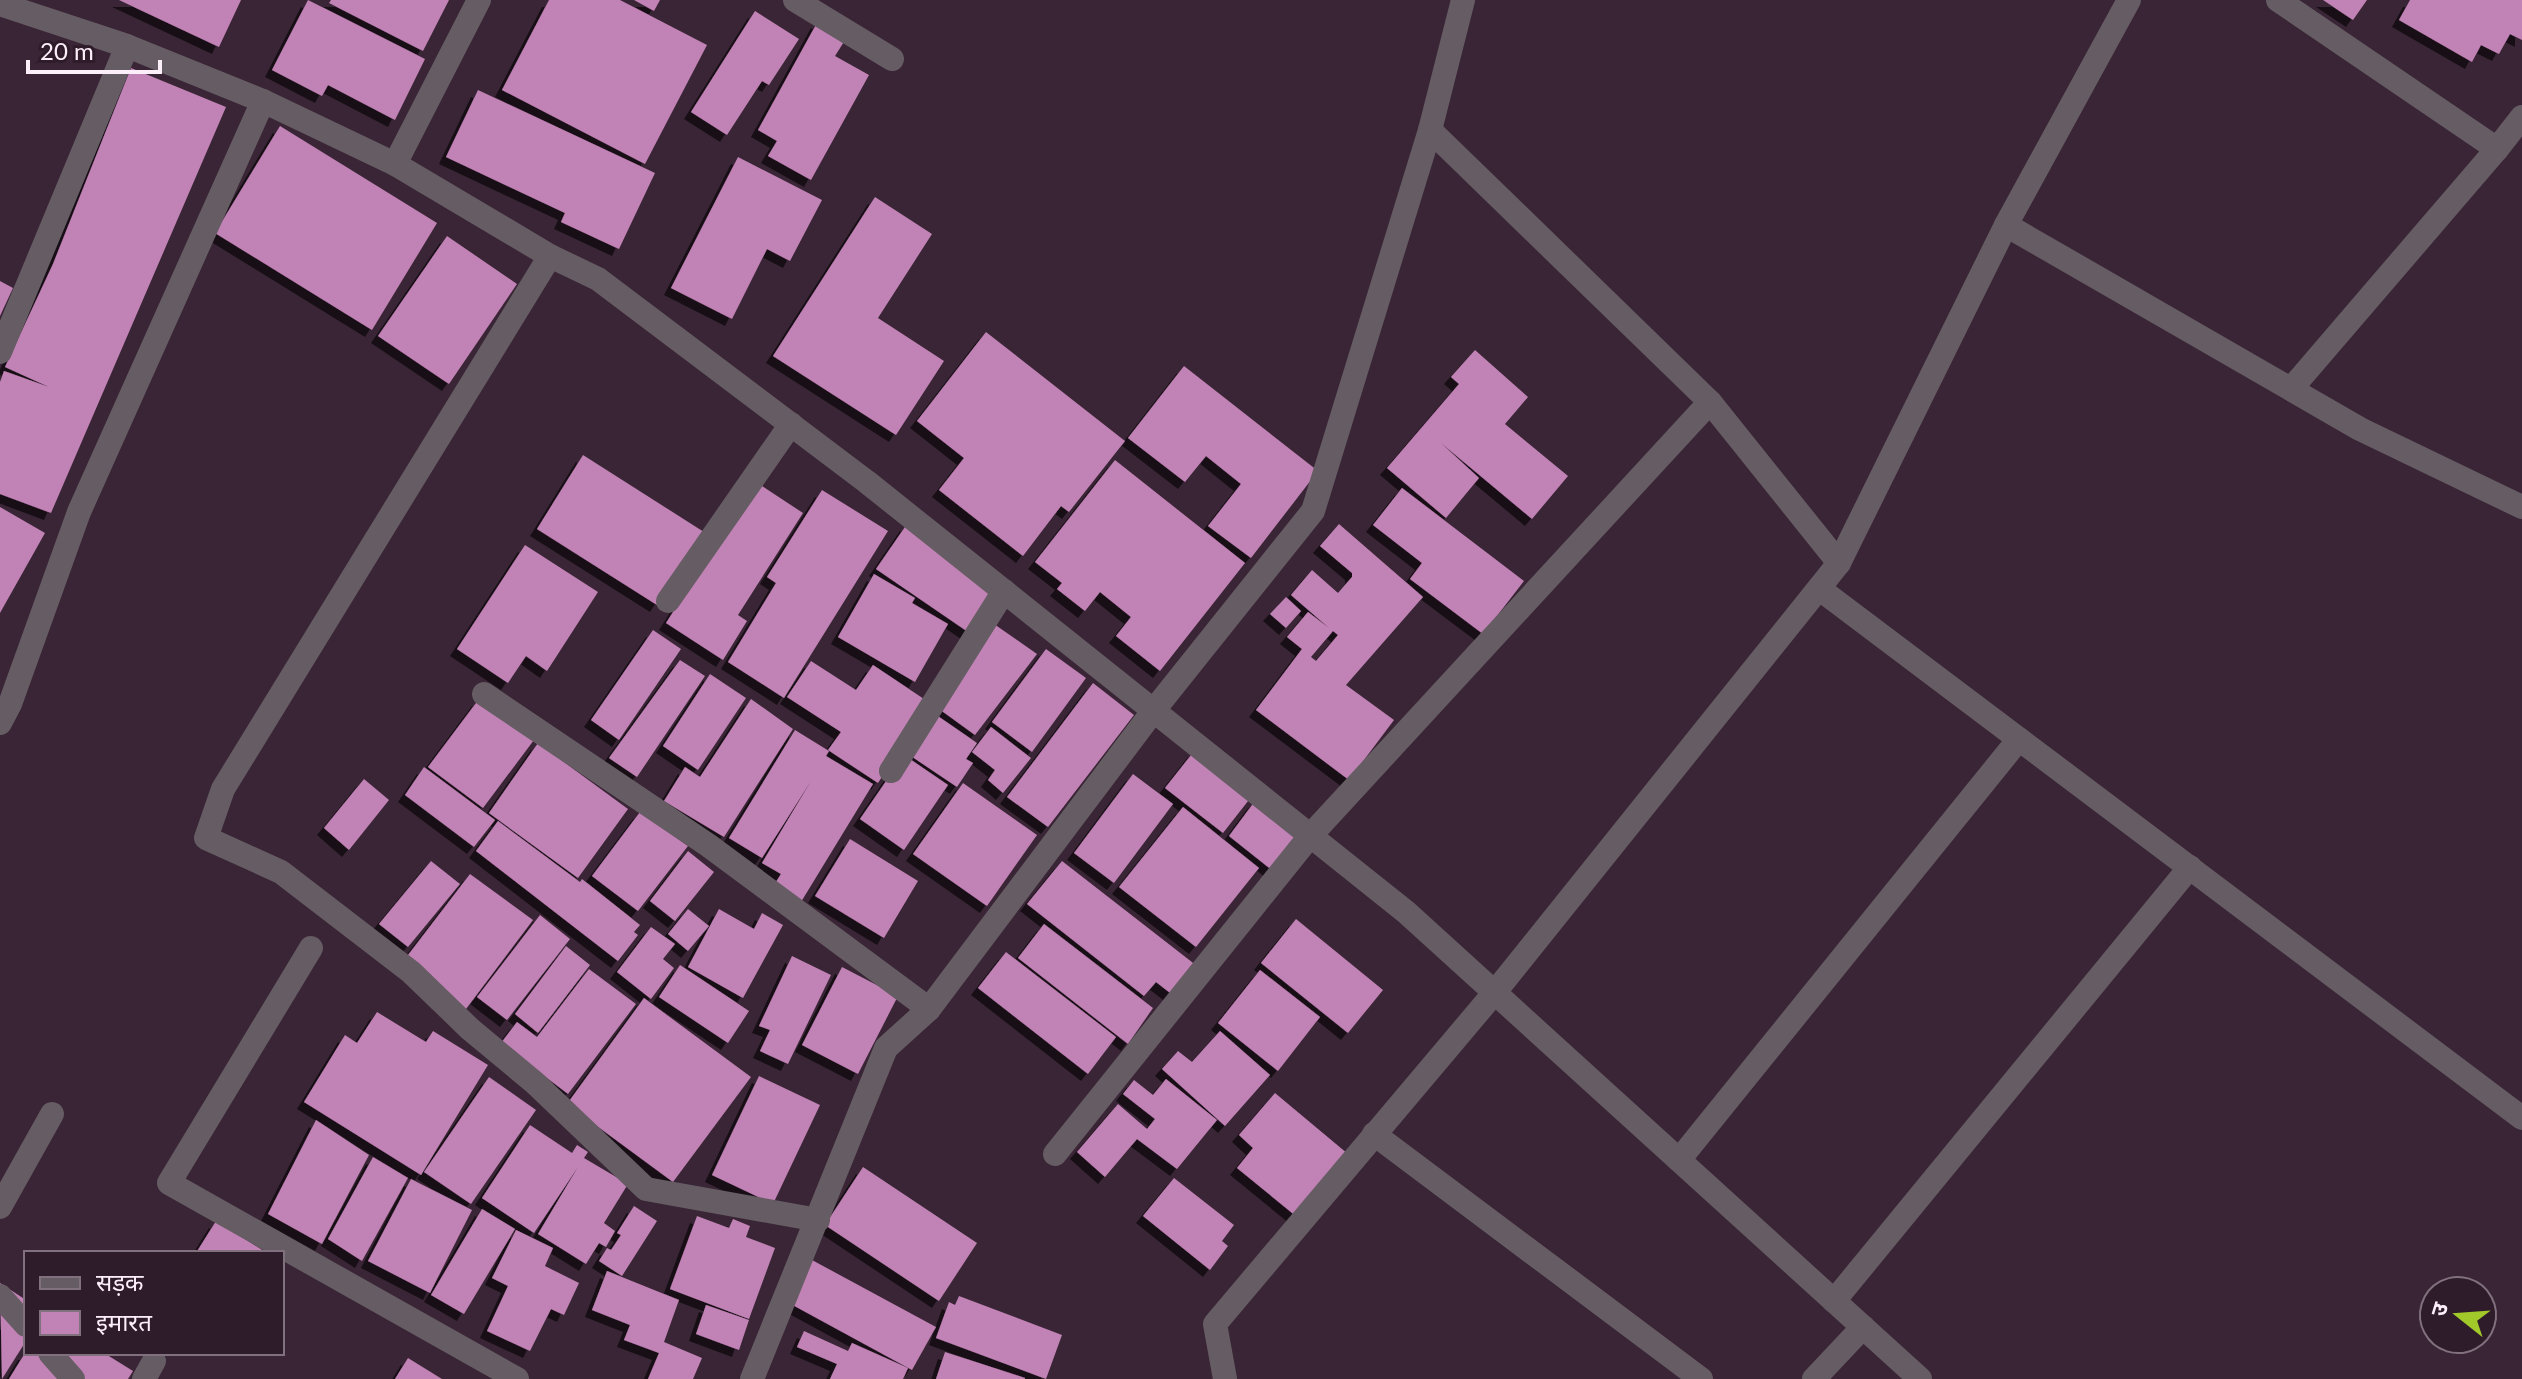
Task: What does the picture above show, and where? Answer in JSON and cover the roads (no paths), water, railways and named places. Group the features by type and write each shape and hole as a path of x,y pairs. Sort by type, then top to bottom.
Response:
{"street":[{"path":"395,164 479,0"},
{"path":"795,0 892,59"},
{"path":"752,1379 886,1048 929,1009 1154,710 1313,511 1430,130 1463,0"},
{"path":"1225,1379 1215,1324 1495,992 1821,590 1839,563 2006,225 2129,0"},
{"path":"2278,0 2497,149"},
{"path":"0,4 127,46 263,101 395,164 550,256 598,279 791,424 1406,912 1920,1379"},
{"path":"0,352 127,46"},
{"path":"0,723 10,704 79,512 263,101"},
{"path":"2291,389 2522,117"},
{"path":"1430,130 1710,402 1839,563"},
{"path":"2006,225 2360,429 2522,507"},
{"path":"550,256 223,789 206,838 281,872 411,972 470,1029 535,1083 646,1189 818,1220"},
{"path":"1055,1154 1310,836 1710,402"},
{"path":"668,601 791,424"},
{"path":"1821,590 2522,1118"},
{"path":"891,771 1004,591"},
{"path":"484,694 708,845 929,1009"},
{"path":"1679,1160 2019,739"},
{"path":"1834,1301 2190,867"},
{"path":"311,948 169,1183 517,1379"},
{"path":"0,1207 52,1114"},
{"path":"1374,1134 1701,1379"},
{"path":"0,1296 24,1323"},
{"path":"1814,1379 1863,1327"},
{"path":"52,1355 73,1379"}]}
